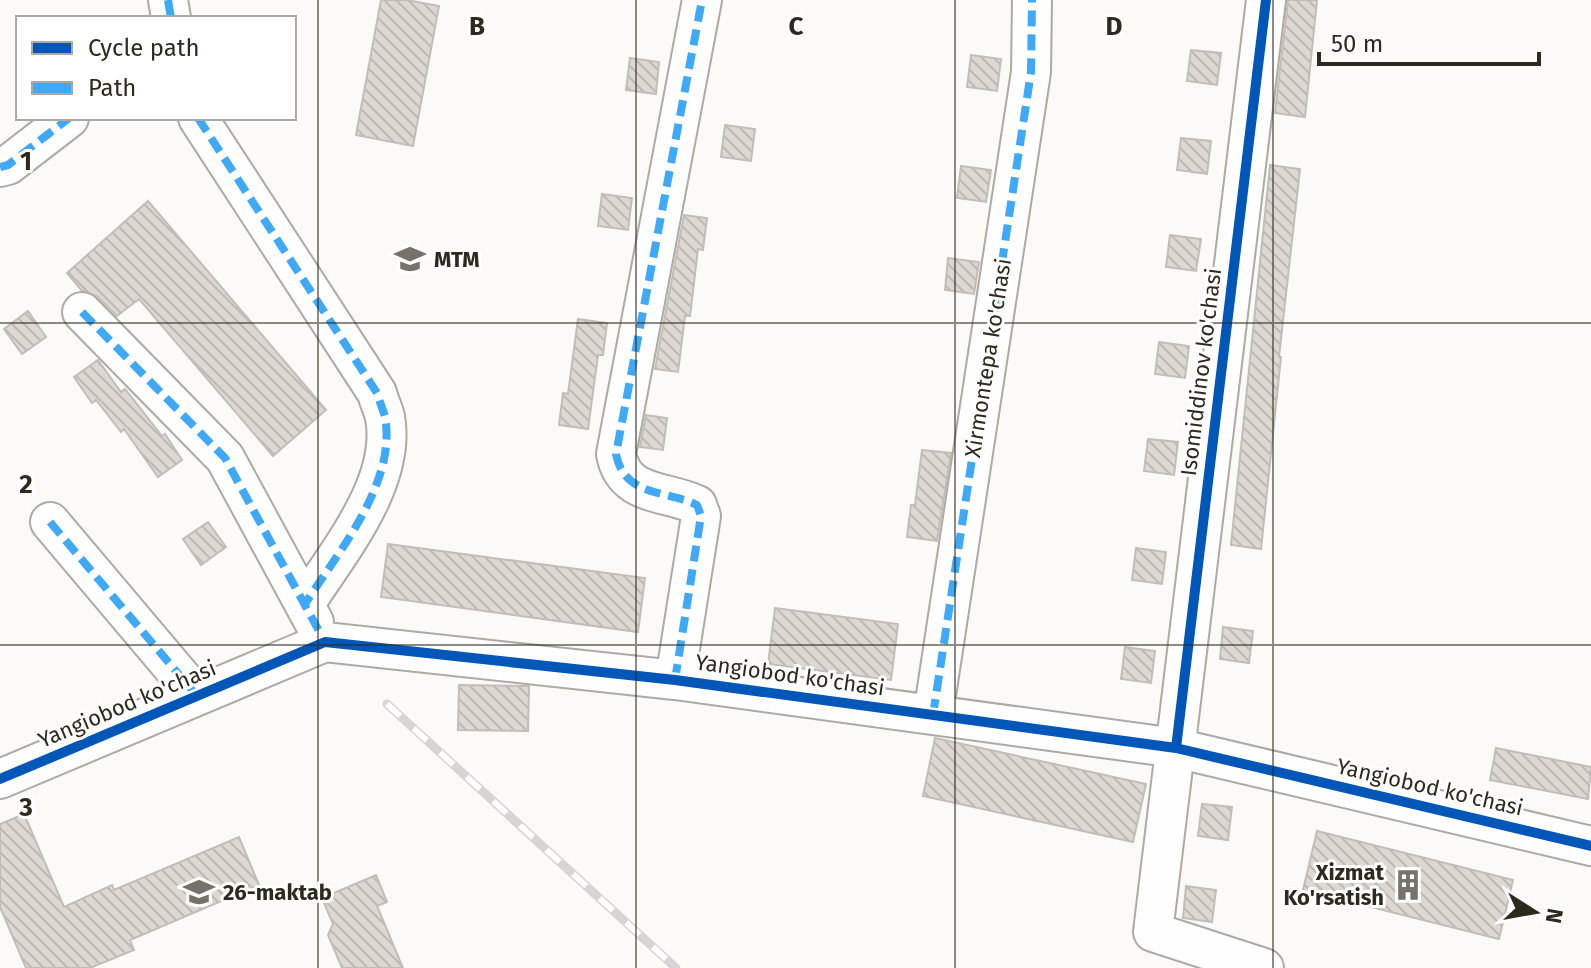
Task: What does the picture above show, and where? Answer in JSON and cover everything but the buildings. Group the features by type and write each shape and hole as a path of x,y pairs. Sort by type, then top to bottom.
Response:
{"street":[{"path":"675,680 701,516 697,505 656,494 637,485 618,467 616,454 702,0"},
{"name":"Xirmontepa ko'chasi","path":"933,715 1031,72 1032,0"},
{"name":"Isomiddinov ko'chasi","path":"1264,968 1153,932 1266,0"},
{"path":"0,167 8,165 66,120"},
{"path":"199,120 377,393 385,418 384,454 366,510 305,604"},
{"path":"82,312 225,458 325,642"},
{"path":"50,522 197,696"},
{"name":"Yangiobod ko'chasi","path":"0,779 325,642 675,680 1176,748 1591,846"}],"railway":[{"path":"387,704 676,968"}],"marked path":[{"path":"168,0 171,16"},
{"path":"675,680 701,516 697,505 637,485 621,468 616,454 702,0"},
{"path":"933,715 1031,72 1032,0"},
{"path":"0,167 8,165 66,120"},
{"path":"199,120 377,393 385,417 386,442 374,491 348,539 305,604"},
{"path":"82,312 225,458 325,642"},
{"path":"50,522 197,696"}],"cycle path":[{"path":"1176,748 1266,0"},
{"path":"0,779 325,642 675,680 1176,748 1591,846"}],"place":[{"name":"MTM","path":"410,259"},
{"name":"Xizmat Ko'rsatish","path":"1408,885"},
{"name":"26-maktab","path":"199,892"}]}
